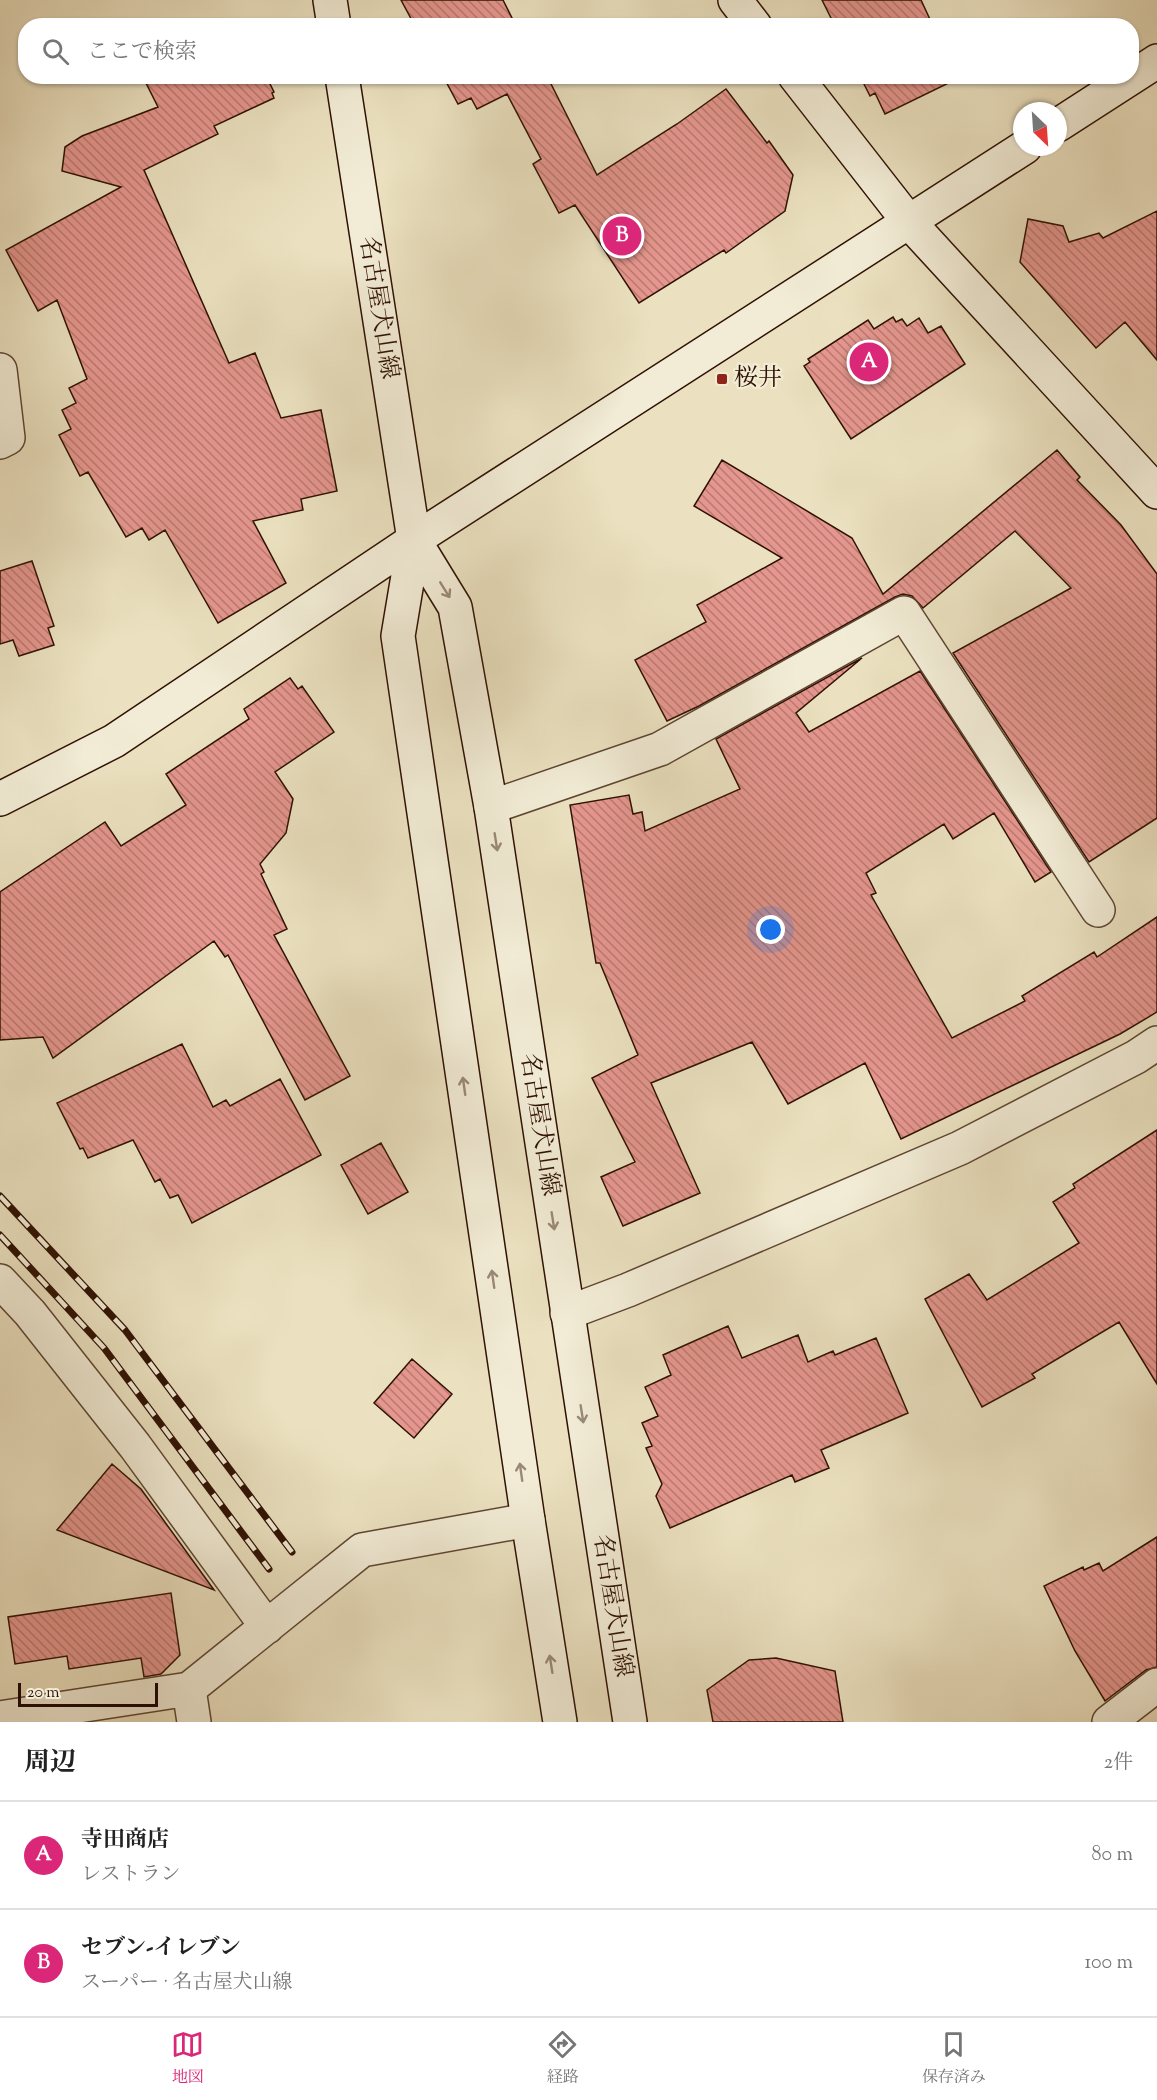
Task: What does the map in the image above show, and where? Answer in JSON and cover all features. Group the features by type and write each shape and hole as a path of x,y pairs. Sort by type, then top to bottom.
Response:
{"street":[{"path":"330,0 333,18"},
{"path":"735,0 749,18"},
{"path":"1139,73 1157,61"},
{"name":"名古屋犬山線","path":"343,84 414,540 398,636 528,1520 560,1722"},
{"path":"801,84 909,222 1157,492"},
{"path":"1067,119 1121,84"},
{"path":"0,799 114,741 414,540 1013,155"},
{"path":"0,370 8,438 0,442"},
{"name":"名古屋犬山線","path":"414,540 455,607 491,807 630,1722"},
{"path":"491,807 660,749 904,613 1098,910"},
{"path":"567,1313 639,1285 960,1148 1136,1057 1157,1043"},
{"path":"0,1281 30,1313 135,1446 267,1627"},
{"path":"0,1718 189,1689 362,1550 528,1520"},
{"path":"1109,1722 1157,1685"},
{"path":"189,1689 195,1722"}],"building":[{"path":"401,0 503,0 512,18 411,18"},
{"path":"822,0 921,0 929,18 831,18"},
{"path":"146,84 270,84 274,92 272,93 274,98 214,126 218,134 144,170 229,363 255,353 281,418 321,410 337,491 301,499 303,510 253,521 286,583 218,623 165,530 149,540 142,528 126,537 88,472 80,476 59,435 71,429 62,410 76,403 69,388 87,379 57,300 38,311 6,250 121,187 62,171 65,147 82,136 158,107"},
{"path":"447,84 551,84 597,175 677,124 726,89 767,143 769,141 793,175 785,211 726,253 724,250 639,303 575,205 559,213 533,164 541,159 507,94 477,109 471,98 458,104"},
{"path":"864,84 947,84 885,114 875,93 870,96"},
{"path":"1157,211 1157,360 1125,322 1096,348 1020,262 1028,219 1063,226 1069,242 1099,233 1103,238"},
{"path":"893,317 896,322 902,319 907,326 919,318 928,333 941,326 965,364 851,439 804,366 810,362 808,359 868,320 874,329"},
{"path":"1057,450 1080,477 1077,480 1121,525 1157,574 1157,818 1089,862 953,653 1071,588 1015,531 923,608 912,596 903,594 895,597 699,706 667,721 635,660 706,622 697,605 782,558 694,506 722,460 852,538 883,594"},
{"path":"32,561 54,626 48,628 54,645 19,656 13,640 0,644 0,571"},
{"path":"862,658 796,713 809,732 920,671 1051,872 1035,882 994,813 953,839 944,824 866,873 876,893 871,895 952,1038 1025,1001 1022,996 1094,952 1097,957 1157,917 1157,1012 1120,1034 901,1139 865,1063 788,1104 752,1042 651,1083 700,1193 623,1226 601,1177 635,1162 592,1078 638,1055 600,963 596,963 570,805 629,795 633,814 642,812 645,831 740,789 716,739"},
{"path":"290,678 298,689 302,686 334,732 275,772 293,799 286,833 260,864 264,872 261,874 287,929 274,935 350,1076 305,1100 228,955 225,957 214,941 53,1058 43,1037 0,1040 0,892 105,822 121,846 186,805 166,774 249,719 244,709"},
{"path":"182,1044 213,1107 226,1100 230,1106 280,1079 321,1155 192,1223 178,1195 170,1198 160,1179 155,1182 133,1140 88,1158 83,1148 80,1149 57,1103"},
{"path":"1157,1130 1157,1384 1119,1322 1032,1374 1035,1378 982,1407 925,1299 969,1274 987,1300 1079,1243 1053,1202 1075,1188 1073,1184"},
{"path":"381,1143 408,1192 368,1214 341,1165"},
{"path":"728,1326 742,1358 798,1335 808,1362 833,1351 835,1355 876,1338 908,1413 821,1450 829,1468 795,1482 792,1475 670,1528 656,1496 662,1484 646,1448 652,1446 642,1423 658,1416 645,1387 671,1375 663,1355"},
{"path":"412,1359 452,1394 414,1438 374,1403"},
{"path":"112,1464 141,1489 214,1590 57,1530"},
{"path":"1157,1537 1157,1667 1146,1670 1105,1701 1075,1651 1044,1586 1083,1567 1084,1570 1099,1563 1103,1571"},
{"path":"171,1593 180,1655 161,1674 144,1677 141,1658 69,1669 67,1656 15,1664 8,1617"},
{"path":"776,1658 835,1671 843,1722 713,1722 707,1690 749,1660"}],"railway":[{"path":"0,1196 125,1330 292,1552"},
{"path":"0,1235 104,1348 269,1569"}],"place":[{"name":"セブン-イレブン","path":"622,236"},
{"name":"寺田商店","path":"869,362"},
{"name":"桜井","path":"722,379"}]}
